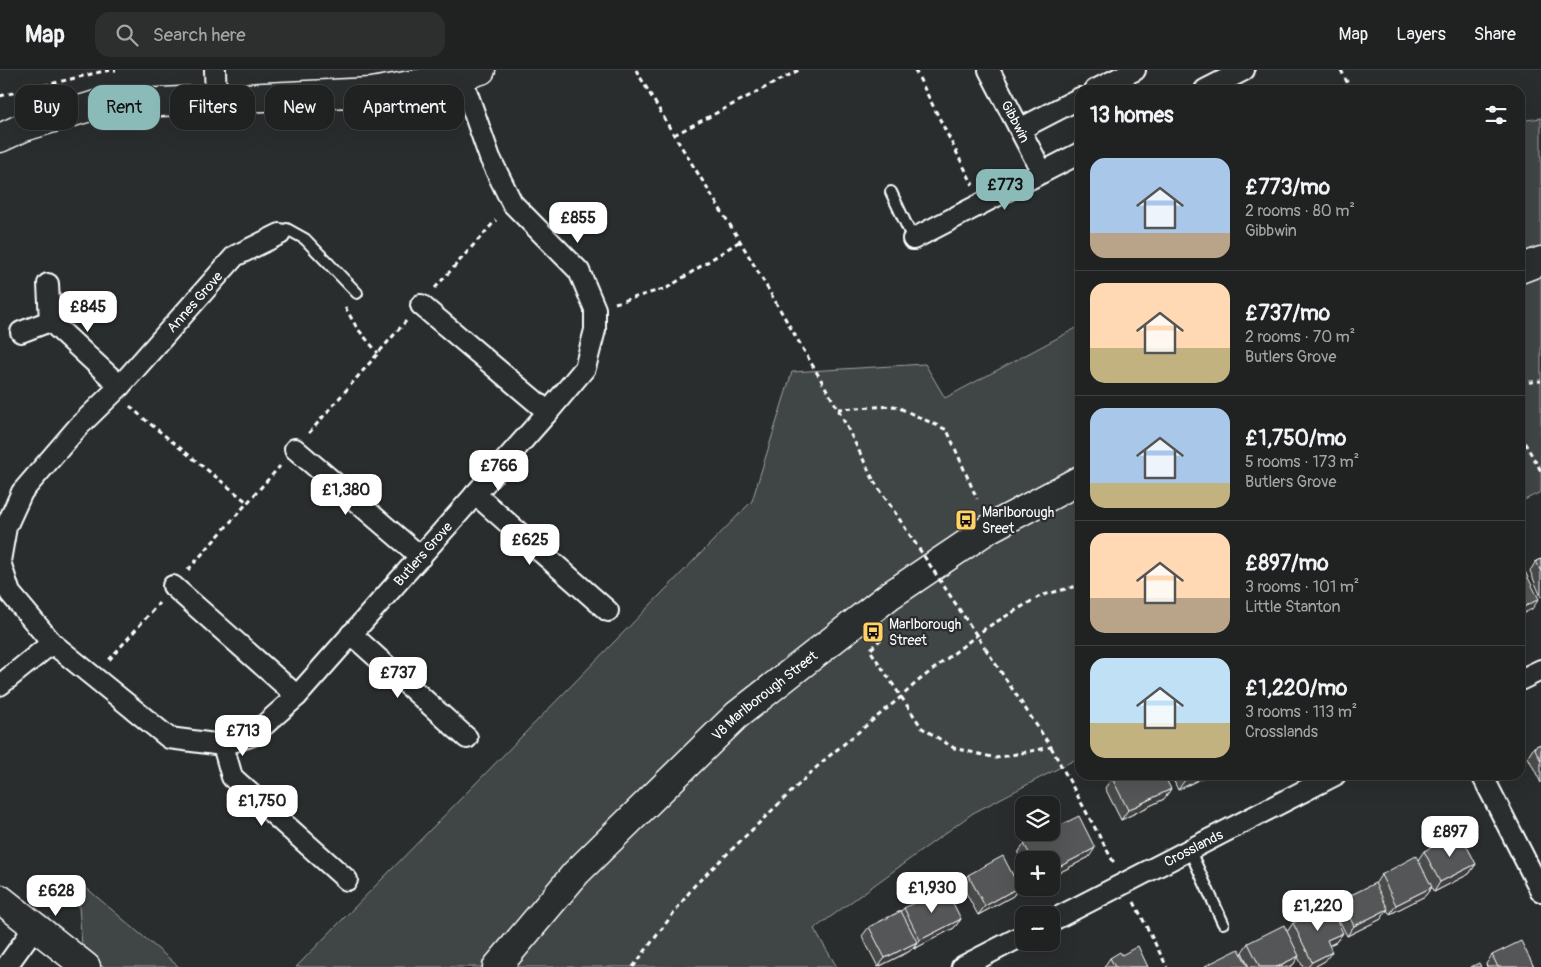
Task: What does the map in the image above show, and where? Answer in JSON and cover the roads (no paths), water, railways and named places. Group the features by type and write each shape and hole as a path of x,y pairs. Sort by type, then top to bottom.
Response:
{"street":[{"path":"216,70 216,85"},
{"name":"Gibbwin","path":"989,70 1042,172"},
{"path":"1106,85 1135,70"},
{"path":"1215,85 1244,70"},
{"path":"255,96 372,92 471,73"},
{"name":"Butlers Grove","path":"52,643 170,738 223,745 253,735 296,696 421,557 586,368 595,330 595,309 579,271 512,203 490,158 471,73"},
{"path":"1020,128 1075,100"},
{"path":"0,138 24,127 96,105 170,101"},
{"path":"914,238 1075,156"},
{"name":"Annes Grove","path":"52,643 10,593 0,562 3,525 22,492 78,427 117,388 235,256 280,234"},
{"path":"1525,267 1541,261"},
{"path":"48,284 50,322 117,388"},
{"path":"420,305 548,412"},
{"path":"21,332 50,322"},
{"path":"295,449 421,557"},
{"name":"V8 Marlborough Street","path":"497,967 576,873 737,715 889,596 990,528 1075,483"},
{"path":"475,494 608,612"},
{"path":"174,586 296,696"},
{"path":"352,634 468,738"},
{"path":"0,685 52,643"},
{"path":"1525,678 1541,670"},
{"path":"223,745 232,776 347,880"},
{"name":"Crosslands","path":"1060,916 1325,780"},
{"path":"1485,780 1541,892"},
{"path":"0,899 34,928 86,967"},
{"path":"6,967 34,928"},
{"path":"962,967 1015,940"}],"lane":[{"path":"891,192 914,238"},
{"path":"280,234 287,229 305,239 357,293"},
{"path":"1189,849 1223,923"}],"place":[{"name":"Marlborough Sreet","path":"966,520"},
{"name":"Marlborough Street","path":"873,632"}]}
